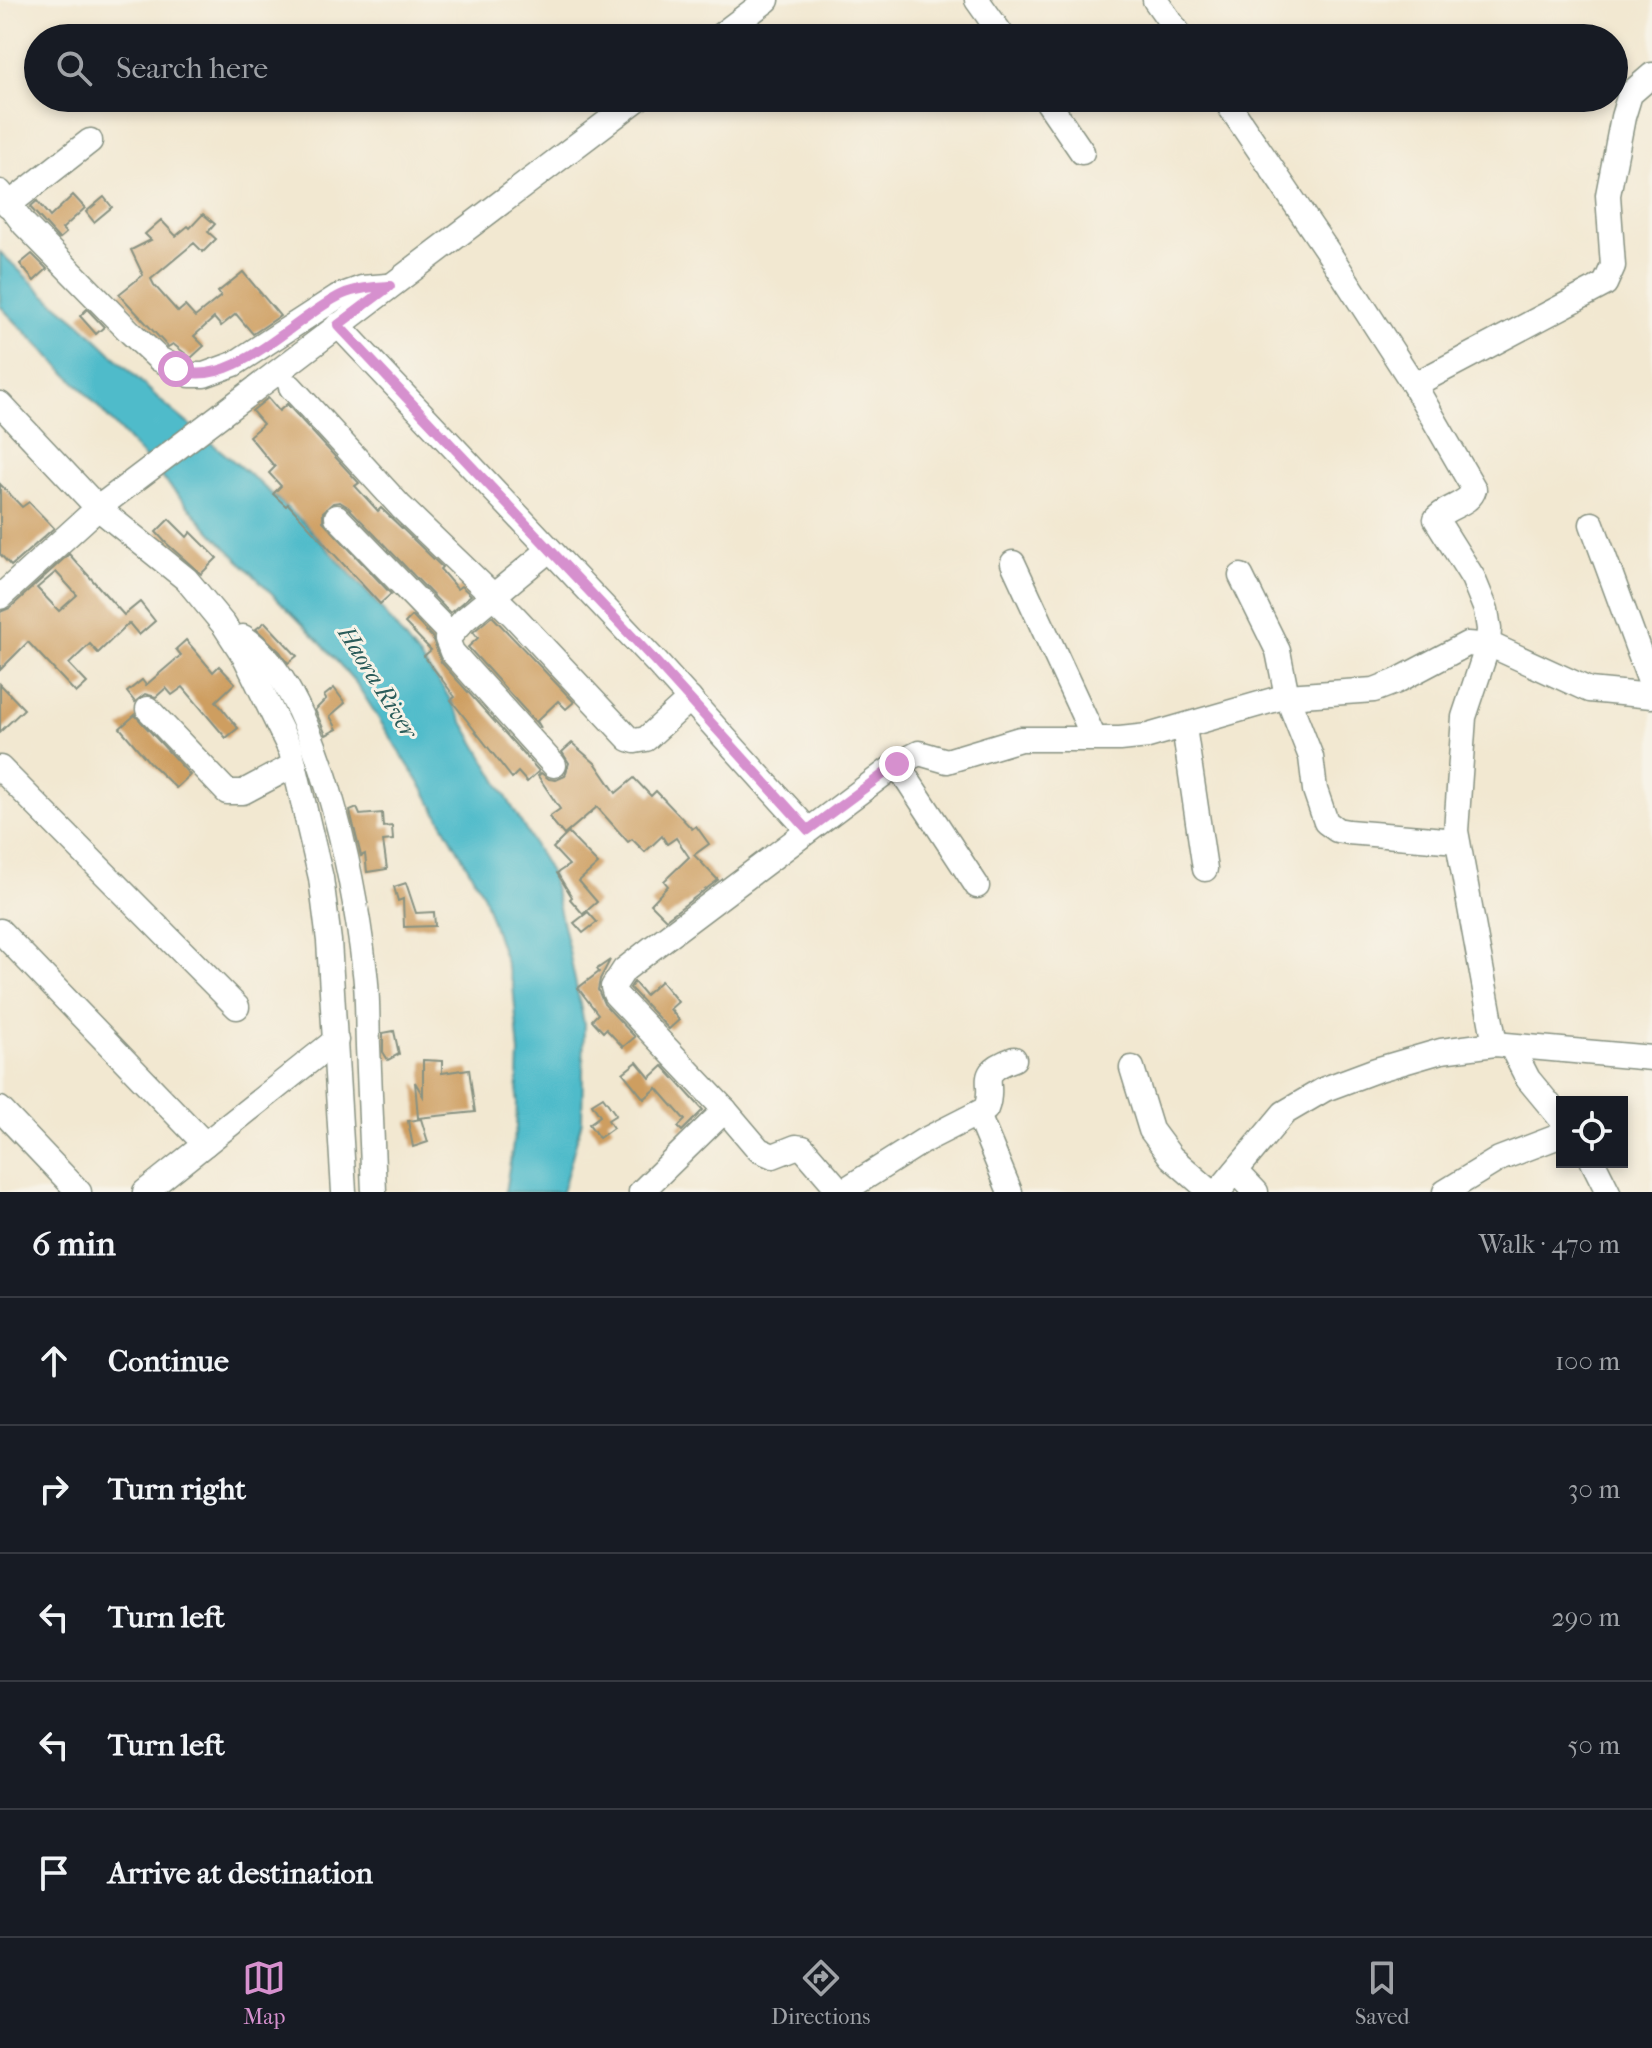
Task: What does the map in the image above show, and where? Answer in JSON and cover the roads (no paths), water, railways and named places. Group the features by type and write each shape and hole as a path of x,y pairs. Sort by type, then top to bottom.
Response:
{"street":[{"path":"735,24 767,0"},
{"path":"977,0 994,24"},
{"path":"1155,0 1172,24"},
{"path":"1628,101 1630,94 1652,75"},
{"path":"0,597 92,513 620,112"},
{"path":"1055,112 1082,152"},
{"path":"1233,112 1414,385 1474,489 1470,498 1436,519 1473,578 1486,610 1489,629 1488,645 1464,717 1457,841 1503,1045 1556,1113"},
{"path":"1414,385 1605,284 1613,266 1608,195 1625,112"},
{"path":"90,141 4,198 34,235 131,333 159,359 190,375 204,375 234,364 337,297 362,288 390,286"},
{"path":"338,325 690,699 808,830"},
{"path":"291,387 401,507 493,596 629,739 646,739 690,699"},
{"path":"0,404 92,513"},
{"path":"0,426 92,513 186,579 224,625 270,702 291,751 321,878 329,941 344,1192"},
{"path":"337,517 450,634"},
{"path":"1592,524 1652,687"},
{"path":"549,550 447,639 452,652 554,765"},
{"path":"1013,563 1094,738"},
{"path":"1241,576 1278,651 1287,696 1311,757 1315,790 1326,822 1332,828 1348,832 1457,841"},
{"path":"224,625 251,643 290,693 307,730 333,807 350,880 365,974 374,1192"},
{"path":"1014,1059 999,1065 991,1073 987,1086 988,1106 978,1115 923,1141 842,1192 803,1148 796,1147 773,1156 759,1150 615,994 613,987 619,976 633,963 897,764 919,753 943,761 957,760 1020,739 1136,738 1287,696 1374,690 1467,644 1488,645 1576,686 1604,693 1652,696"},
{"path":"148,709 227,792 243,792 294,765"},
{"path":"1184,727 1205,869"},
{"path":"897,764 977,886"},
{"path":"0,768 237,1007"},
{"path":"0,931 205,1144"},
{"path":"145,1192 336,1040"},
{"path":"1218,1192 1284,1113 1325,1089 1363,1074 1441,1051 1503,1045 1652,1058"},
{"path":"1132,1068 1151,1130 1171,1157 1211,1192"},
{"path":"0,1109 79,1192"},
{"path":"641,1192 725,1110"},
{"path":"978,1115 1010,1192"},
{"path":"1445,1192 1499,1159 1556,1137"},
{"path":"1596,1168 1608,1192"},
{"path":"1236,1171 1256,1192"}],"water":[{"name":"Haora River","path":"0,252 162,402 304,523 374,600 444,689 551,874 567,942 584,1023 582,1121 562,1192 505,1192 516,1127 519,1053 513,985 483,894 424,790 356,683 214,535 83,390 0,306"}]}
